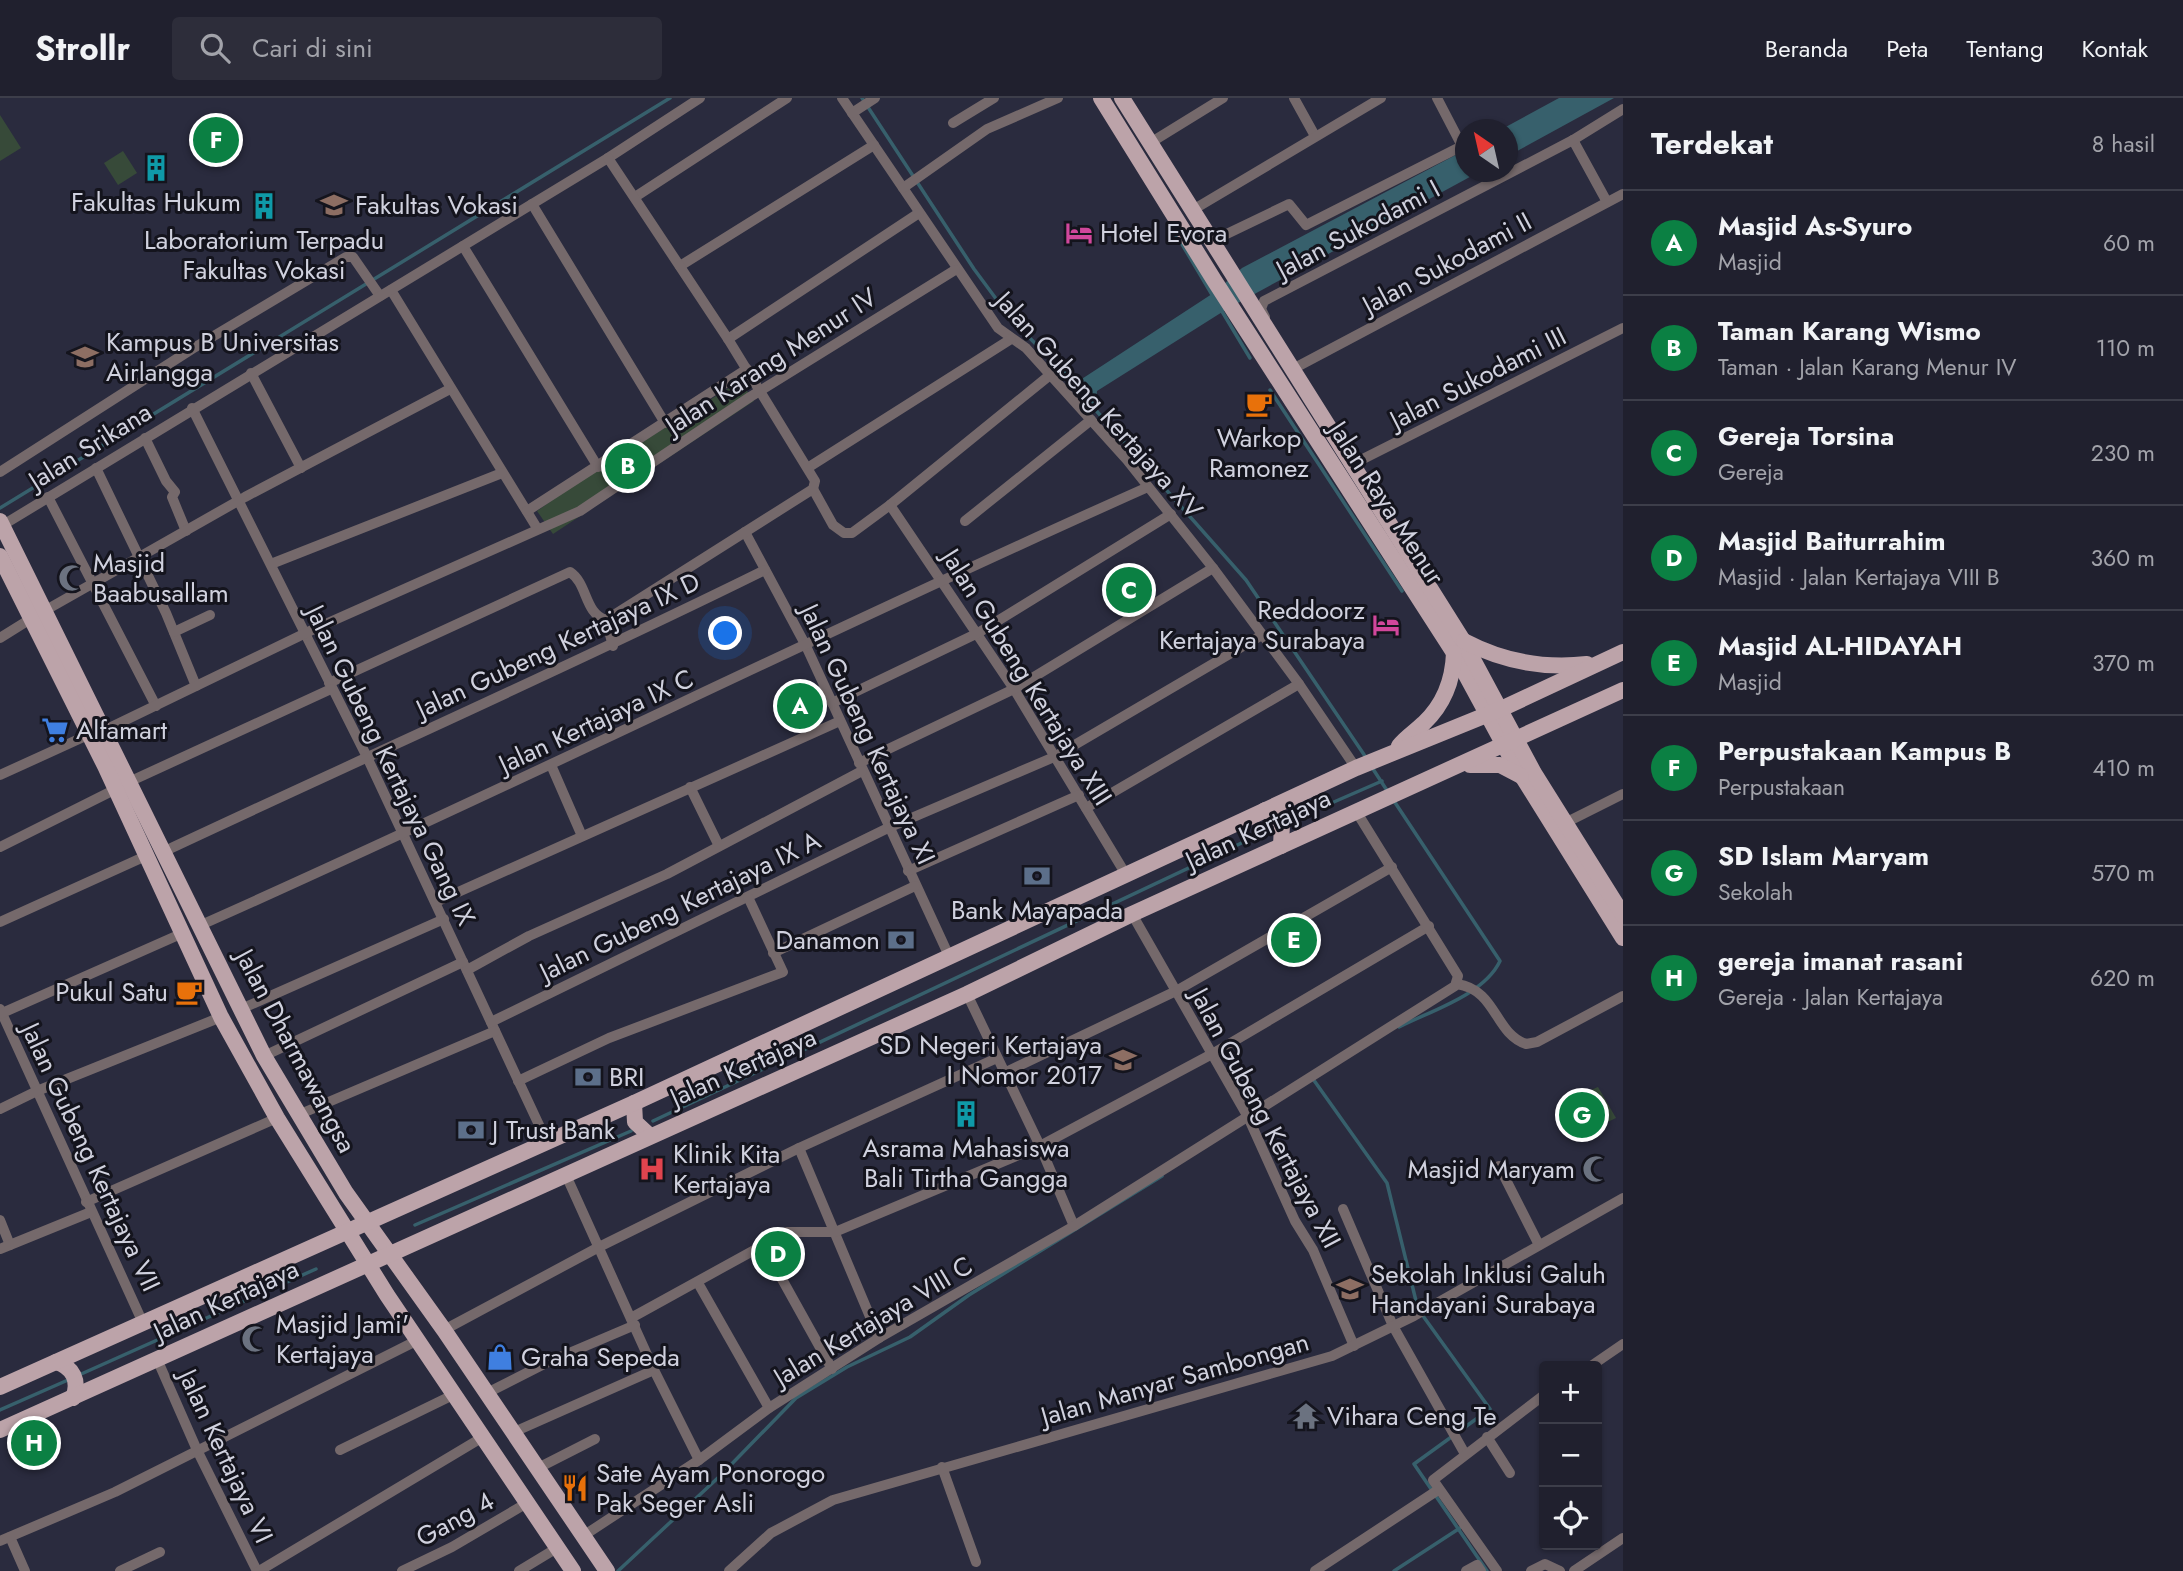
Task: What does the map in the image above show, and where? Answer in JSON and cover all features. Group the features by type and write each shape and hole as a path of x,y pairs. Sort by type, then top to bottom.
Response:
{"main road":[{"name":"Jalan Raya Menur","path":"1101,98 1214,281 1322,433 1458,646"},
{"name":"Jalan Raya Menur","path":"1122,98 1291,370 1322,433 1351,465 1495,711 1523,777 1623,938"},
{"name":"Jalan Dharmawangsa","path":"1,523 39,614 123,785 148,855 221,1017 276,1118 367,1263 573,1571"},
{"name":"Jalan Dharmawangsa","path":"0,556 39,614"},
{"path":"1390,753 1427,720 1441,701 1451,678 1458,646 1518,662 1572,666 1600,663"},
{"name":"Jalan Kertajaya","path":"0,1387 61,1364 144,1323 634,1103 1125,873 1390,753 1495,711 1623,652"},
{"name":"Jalan Kertajaya","path":"0,1430 75,1392 157,1359 967,994 1132,914 1623,690"},
{"name":"Jalan Raya Menur","path":"1510,742 1623,915"},
{"path":"1448,769 1492,763 1523,777"},
{"name":"Jalan Dharmawangsa","path":"123,785 165,851 264,1056 346,1193 444,1330 607,1571"},
{"path":"1265,810 1275,815 1282,824 1281,846"},
{"path":"634,1103 635,1122 649,1135"},
{"path":"61,1364 74,1375 75,1392"}],"street":[{"path":"635,197 787,98"},
{"name":"Jalan Gubeng Kertajaya XV","path":"842,98 854,111 874,145 909,184 919,213 1000,332 1026,348 1091,419 1171,514 1300,684 1357,768"},
{"path":"953,123 994,98"},
{"path":"909,184 986,129 1058,98"},
{"path":"1150,143 1223,98"},
{"path":"1294,98 1315,135"},
{"path":"1191,212 1315,135 1381,98"},
{"path":"1210,242 1289,204 1306,225 1462,146 1437,98"},
{"name":"Jalan Srikana","path":"1,523 145,438 378,292 391,290 608,158 693,100"},
{"path":"854,111 872,100"},
{"name":"Jalan Sukodami I","path":"1265,329 1268,323 1261,309 1264,302 1573,140 1623,109"},
{"path":"1573,140 1607,202"},
{"path":"680,266 874,145"},
{"path":"608,158 811,470 815,481 813,489 833,525 844,533 858,529 890,505 1051,375"},
{"name":"Jalan Sukodami II","path":"1291,370 1623,194"},
{"path":"531,204 665,423"},
{"path":"728,339 919,213"},
{"path":"463,246 598,467"},
{"name":"Jalan Srikana","path":"0,472 192,349 346,257 354,257 378,292"},
{"name":"Jalan Karang Menur IV","path":"0,775 100,738 156,706 303,634 580,511 760,391 956,270"},
{"path":"391,290 537,528"},
{"name":"Jalan Sukodami III","path":"1351,465 1623,328"},
{"path":"811,470 1011,339"},
{"path":"527,511 747,369"},
{"path":"251,373 301,468"},
{"path":"0,638 237,502 450,389"},
{"name":"Jalan Gubeng Kertajaya Gang IX","path":"192,408 367,757 547,1142"},
{"path":"965,521 1091,419"},
{"path":"145,438 174,492 172,497 186,531"},
{"path":"633,444 647,466"},
{"path":"96,468 174,632 196,686"},
{"path":"271,564 502,473"},
{"name":"Jalan Kertajaya IX C","path":"201,925 403,835 941,580 1148,487"},
{"path":"606,620 813,489"},
{"path":"48,497 156,706"},
{"name":"Jalan Gubeng Kertajaya XIII","path":"890,505 1014,688 1125,873"},
{"path":"832,704 978,633 1171,514"},
{"name":"Jalan Gubeng Kertajaya XI","path":"745,532 806,646 948,956"},
{"path":"264,1056 465,966 719,846 861,767 1014,688 1213,568"},
{"name":"Jalan Gubeng Kertajaya IX D","path":"165,851 613,646 765,570"},
{"path":"0,847 123,785 570,572 578,580 593,610 606,620 613,646"},
{"path":"174,632 210,615"},
{"name":"Jalan Gubeng Kertajaya IX A","path":"298,1115 493,1027 888,828 1054,757 1262,635"},
{"path":"1086,808 1300,684"},
{"path":"436,902 840,721"},
{"path":"551,765 582,836"},
{"path":"690,788 719,846"},
{"path":"1565,823 1623,794"},
{"path":"908,871 1079,796"},
{"path":"1359,810 1429,926 1457,980 1480,992 1509,1031 1526,1044 1537,1042 1623,996"},
{"path":"0,922 148,855"},
{"path":"1004,1073 1176,991 1392,867"},
{"path":"773,953 915,886"},
{"path":"519,1081 609,1038 783,972 748,897"},
{"name":"Jalan Gubeng Kertajaya XII","path":"1132,914 1249,1119 1295,1221 1313,1250 1354,1346"},
{"path":"241,1009 444,919"},
{"path":"487,1393 633,1322 790,1230 835,1232 1040,1146 1212,1054 1429,926"},
{"path":"1,1012 183,933"},
{"name":"Jalan Kertajaya VIII C","path":"583,1535 699,1460 769,1408 879,1338 1074,1227 1249,1119 1457,980"},
{"path":"967,994 1040,1146 1074,1227"},
{"name":"Jalan Gubeng Kertajaya VII","path":"1,1012 88,1207 144,1323"},
{"path":"0,1109 37,1091 221,1017"},
{"path":"444,1330 599,1247 799,1148 997,1058"},
{"path":"0,1220 5,1247 276,1118"},
{"path":"799,1148 879,1338"},
{"path":"1499,1166 1539,1245"},
{"path":"565,1173 654,1370 699,1460"},
{"name":"Jalan Manyar Sambongan","path":"729,1571 771,1533 833,1500 1296,1368 1354,1346 1414,1316 1623,1198"},
{"path":"1343,1209 1393,1326 1463,1452"},
{"path":"763,1245 832,1369"},
{"path":"698,1283 769,1408"},
{"path":"26,1571 5,1539 115,1492 418,1340"},
{"path":"1599,1361 1623,1345"},
{"name":"Jalan Kertajaya VI","path":"157,1359 197,1450 258,1571"},
{"path":"514,1432 654,1370"},
{"path":"340,1450 455,1394"},
{"path":"1497,1571 1435,1492 1434,1477 1463,1452 1539,1399"},
{"path":"258,1571 483,1437"},
{"path":"1487,1437 1510,1473"},
{"path":"538,1468 595,1439"},
{"path":"942,1467 976,1562"},
{"path":"1315,1571 1435,1492"},
{"name":"Gang 4","path":"402,1571 452,1547 527,1503"},
{"path":"1574,1571 1623,1538"},
{"path":"519,1571 558,1548"},
{"path":"120,1571 160,1552"},
{"path":"1531,1571 1542,1564 1555,1568"},
{"path":"1466,1571 1476,1565 1481,1571"}],"green space":[{"path":"0,115 21,148 0,161"},
{"path":"123,151 137,173 118,185 104,163"},
{"path":"740,381 754,401 553,534 537,511 578,482"},
{"path":"1598,1087 1616,1118 1574,1138 1558,1105"}],"water":[{"path":"1559,98 1614,98 1518,151 1518,120"},
{"path":"1455,155 1455,182 1461,182 1227,309 1097,391 1095,412 1081,398 1083,391 1075,391 1071,386 1215,292 1242,268"}],"waterway":[{"path":"0,508 670,98"},
{"path":"862,98 974,269 1011,319 1077,386"},
{"path":"1170,224 1214,298"},
{"path":"1220,308 1250,358"},
{"path":"1270,390 1402,591"},
{"path":"1093,407 1246,580 1367,759"},
{"path":"1371,766 1388,792"},
{"path":"1304,815 1382,781"},
{"path":"1394,801 1500,961 1492,973 1469,993 1399,1027"},
{"path":"653,1121 1267,831"},
{"path":"1313,1079 1387,1183 1418,1309 1490,1409 1414,1464 1487,1571"},
{"path":"415,1225 631,1131"},
{"path":"618,1571 721,1475 796,1398 847,1367 910,1337 969,1295 1162,1176"},
{"path":"79,1375 316,1269"},
{"path":"0,1410 68,1380"},
{"path":"1394,1571 1460,1528"}],"place":[{"name":"Perpustakaan Kampus B","path":"216,140"},
{"name":"Fakultas Hukum","path":"156,168"},
{"name":"Fakultas Vokasi","path":"334,205"},
{"name":"Laboratorium Terpadu Fakultas Vokasi","path":"264,206"},
{"name":"Hotel Evora","path":"1079,233"},
{"name":"Kampus B Universitas Airlangga","path":"85,357"},
{"name":"Warkop Ramonez","path":"1259,404"},
{"name":"Taman Karang Wismo","path":"628,466"},
{"name":"Masjid Baabusallam","path":"72,578"},
{"name":"Gereja Torsina","path":"1129,590"},
{"name":"Reddoorz Kertajaya Surabaya","path":"1386,625"},
{"name":"Masjid As-Syuro","path":"800,706"},
{"name":"Alfamart","path":"55,730"},
{"name":"Bank Mayapada","path":"1037,876"},
{"name":"Danamon","path":"901,940"},
{"name":"Masjid AL-HIDAYAH","path":"1294,940"},
{"name":"Pukul Satu","path":"189,992"},
{"name":"SD Negeri Kertajaya I Nomor 2017","path":"1123,1060"},
{"name":"BRI","path":"588,1077"},
{"name":"Asrama Mahasiswa Bali Tirtha Gangga","path":"966,1114"},
{"name":"SD Islam Maryam","path":"1582,1115"},
{"name":"J Trust Bank","path":"471,1130"},
{"name":"Klinik Kita Kertajaya","path":"652,1169"},
{"name":"Masjid Maryam","path":"1596,1169"},
{"name":"Masjid Baiturrahim","path":"778,1254"},
{"name":"Sekolah Inklusi Galuh Handayani Surabaya","path":"1350,1289"},
{"name":"Masjid Jami' Kertajaya","path":"255,1339"},
{"name":"Graha Sepeda","path":"500,1357"},
{"name":"Vihara Ceng Te","path":"1306,1416"},
{"name":"gereja imanat rasani","path":"34,1443"},
{"name":"Sate Ayam Ponorogo Pak Seger Asli","path":"575,1488"}]}
